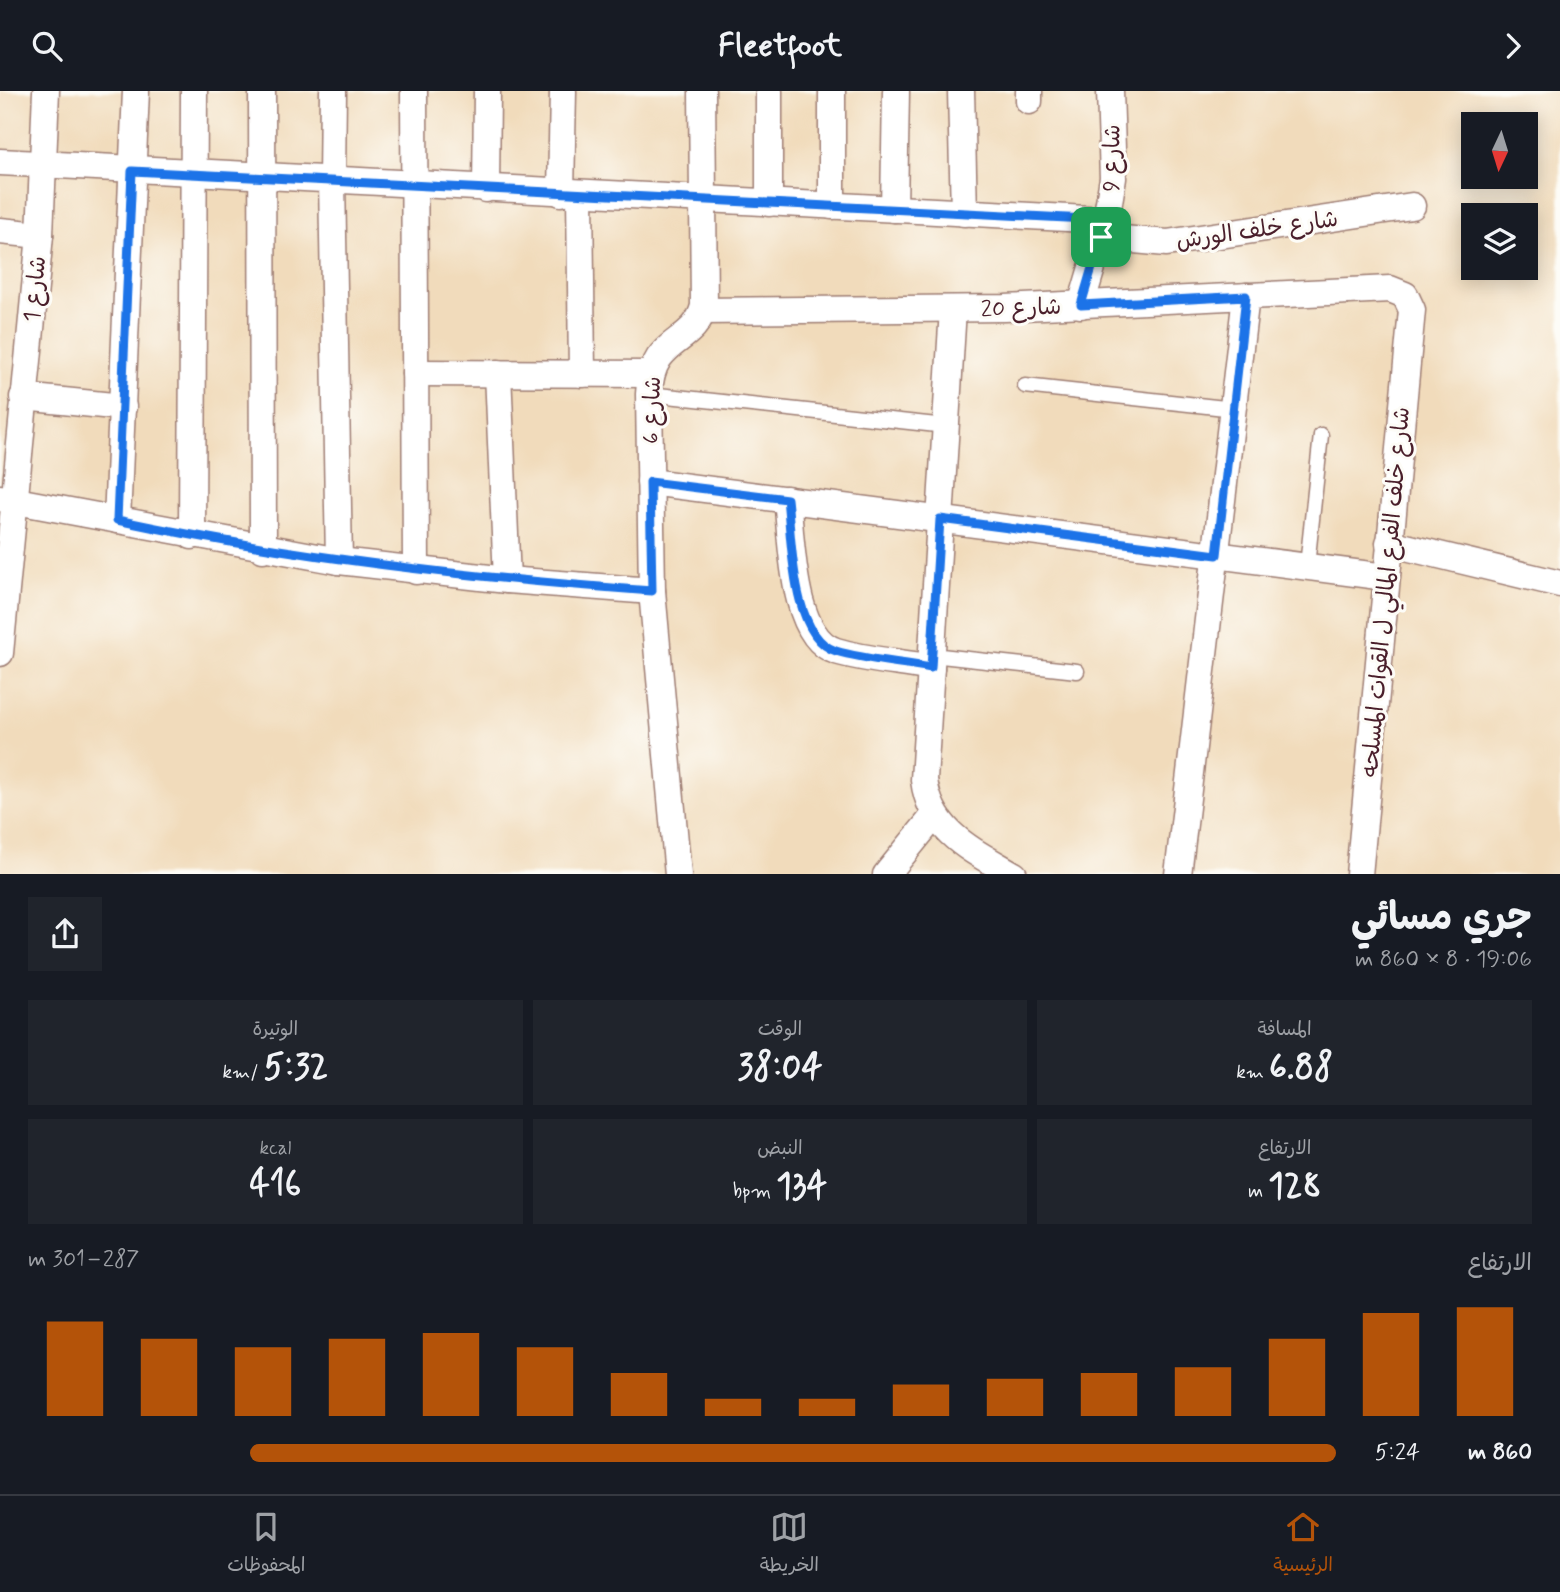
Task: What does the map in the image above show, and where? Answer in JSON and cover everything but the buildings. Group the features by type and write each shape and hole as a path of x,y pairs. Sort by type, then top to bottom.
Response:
{"street":[{"name":"شارع 1","path":"0,653 10,423 23,397 40,235 46,91"},
{"path":"117,520 136,91"},
{"path":"192,536 194,91"},
{"path":"262,91 263,549"},
{"path":"333,91 332,181 339,561"},
{"path":"414,91 416,571"},
{"path":"486,189 487,91"},
{"path":"563,91 582,373"},
{"path":"702,91 700,198 703,311"},
{"path":"769,91 769,203"},
{"path":"832,91 832,206"},
{"path":"894,209 896,91"},
{"path":"961,91 964,213"},
{"name":"شارع 9","path":"1081,305 1104,229 1114,157 1110,91"},
{"name":"شارع خلف الورش","path":"0,162 964,213 1104,229 1167,243 1412,206"},
{"path":"0,232 40,235"},
{"name":"شارع 20","path":"703,311 1081,305 1390,289 1405,295 1412,310"},
{"path":"1178,874 1246,296"},
{"path":"953,309 924,780 927,799 934,816 957,841 1014,874"},
{"name":"شارع خلف الفرع المالي ل القوات المسلحه","path":"1359,874 1412,310"},
{"name":"شارع 6","path":"678,874 652,591 649,384 654,361 697,323 703,311"},
{"path":"415,373 582,373 649,384"},
{"path":"498,373 507,580"},
{"path":"23,397 123,407"},
{"path":"650,482 1386,577"},
{"path":"8,499 192,536 339,561 507,580 652,591"},
{"path":"787,499 801,609 812,634 834,650 932,661"},
{"path":"1389,543 1560,584"},
{"path":"886,874 934,816"}],"lane":[{"path":"649,384 946,426"},
{"path":"1025,386 1234,409"},
{"path":"1307,566 1321,435"},
{"path":"932,661 1077,671"}],"route":[{"path":"132,171 1106,220 1101,237 1081,305 1246,296 1217,555 940,519 931,668 834,650 812,634 801,609 787,499 650,482 652,591 507,580 339,561 192,536 117,520 132,171"}]}
